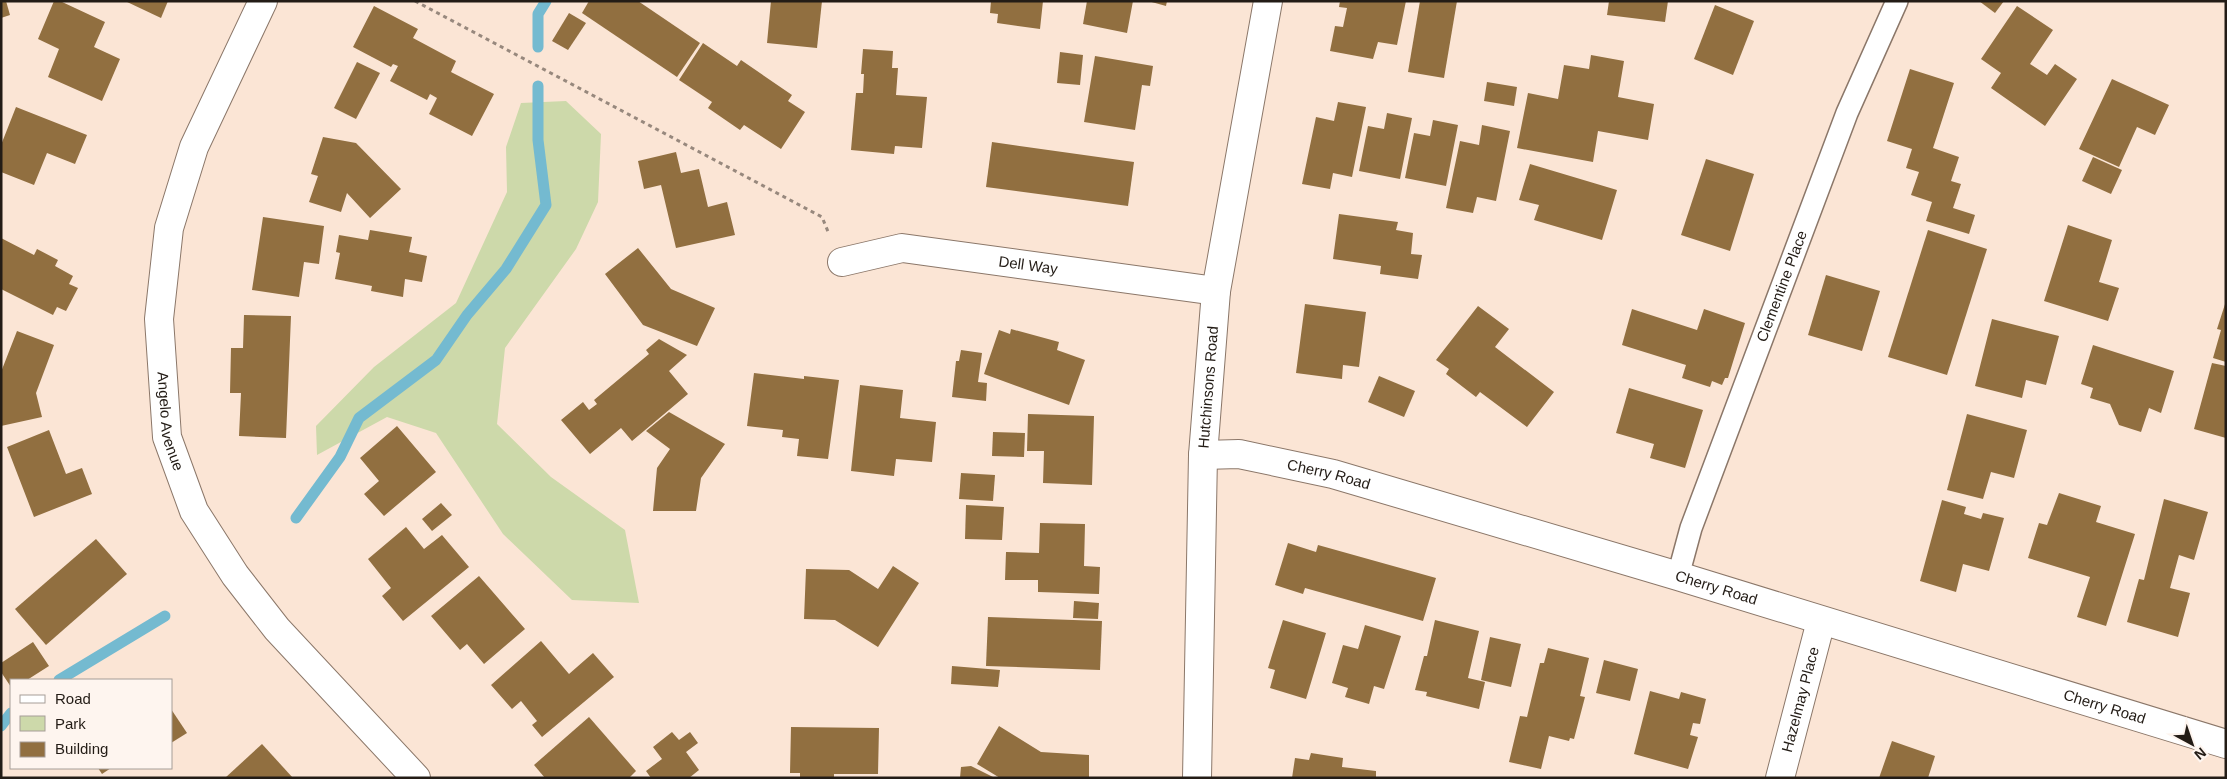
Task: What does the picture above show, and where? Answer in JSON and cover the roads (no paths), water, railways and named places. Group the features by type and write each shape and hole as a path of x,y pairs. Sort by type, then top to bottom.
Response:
{"street":[{"name":"Angelo Avenue","path":"263,1 194,147 169,228 159,319 167,437 194,511 235,575 277,629 416,778"},
{"name":"Hutchinsons Road","path":"1197,778 1203,455 1216,291 1268,1"},
{"name":"Dell Way","path":"842,262 902,248 1216,291"},
{"name":"Cherry Road","path":"1203,455 1239,454 1333,474 1678,576 2226,744"},
{"name":"Hazelmay Place","path":"1780,778 1822,620"}],"lane":[{"name":"Clementine Place","path":"1678,576 1691,528 1847,113 1897,1"}],"waterway":[{"path":"538,47 538,14 546,1"},
{"path":"296,518 340,457 359,418 436,360 467,315 506,269 546,205 538,140 538,86"},
{"path":"61,679 165,616"},
{"path":"1,726 10,714"}]}
